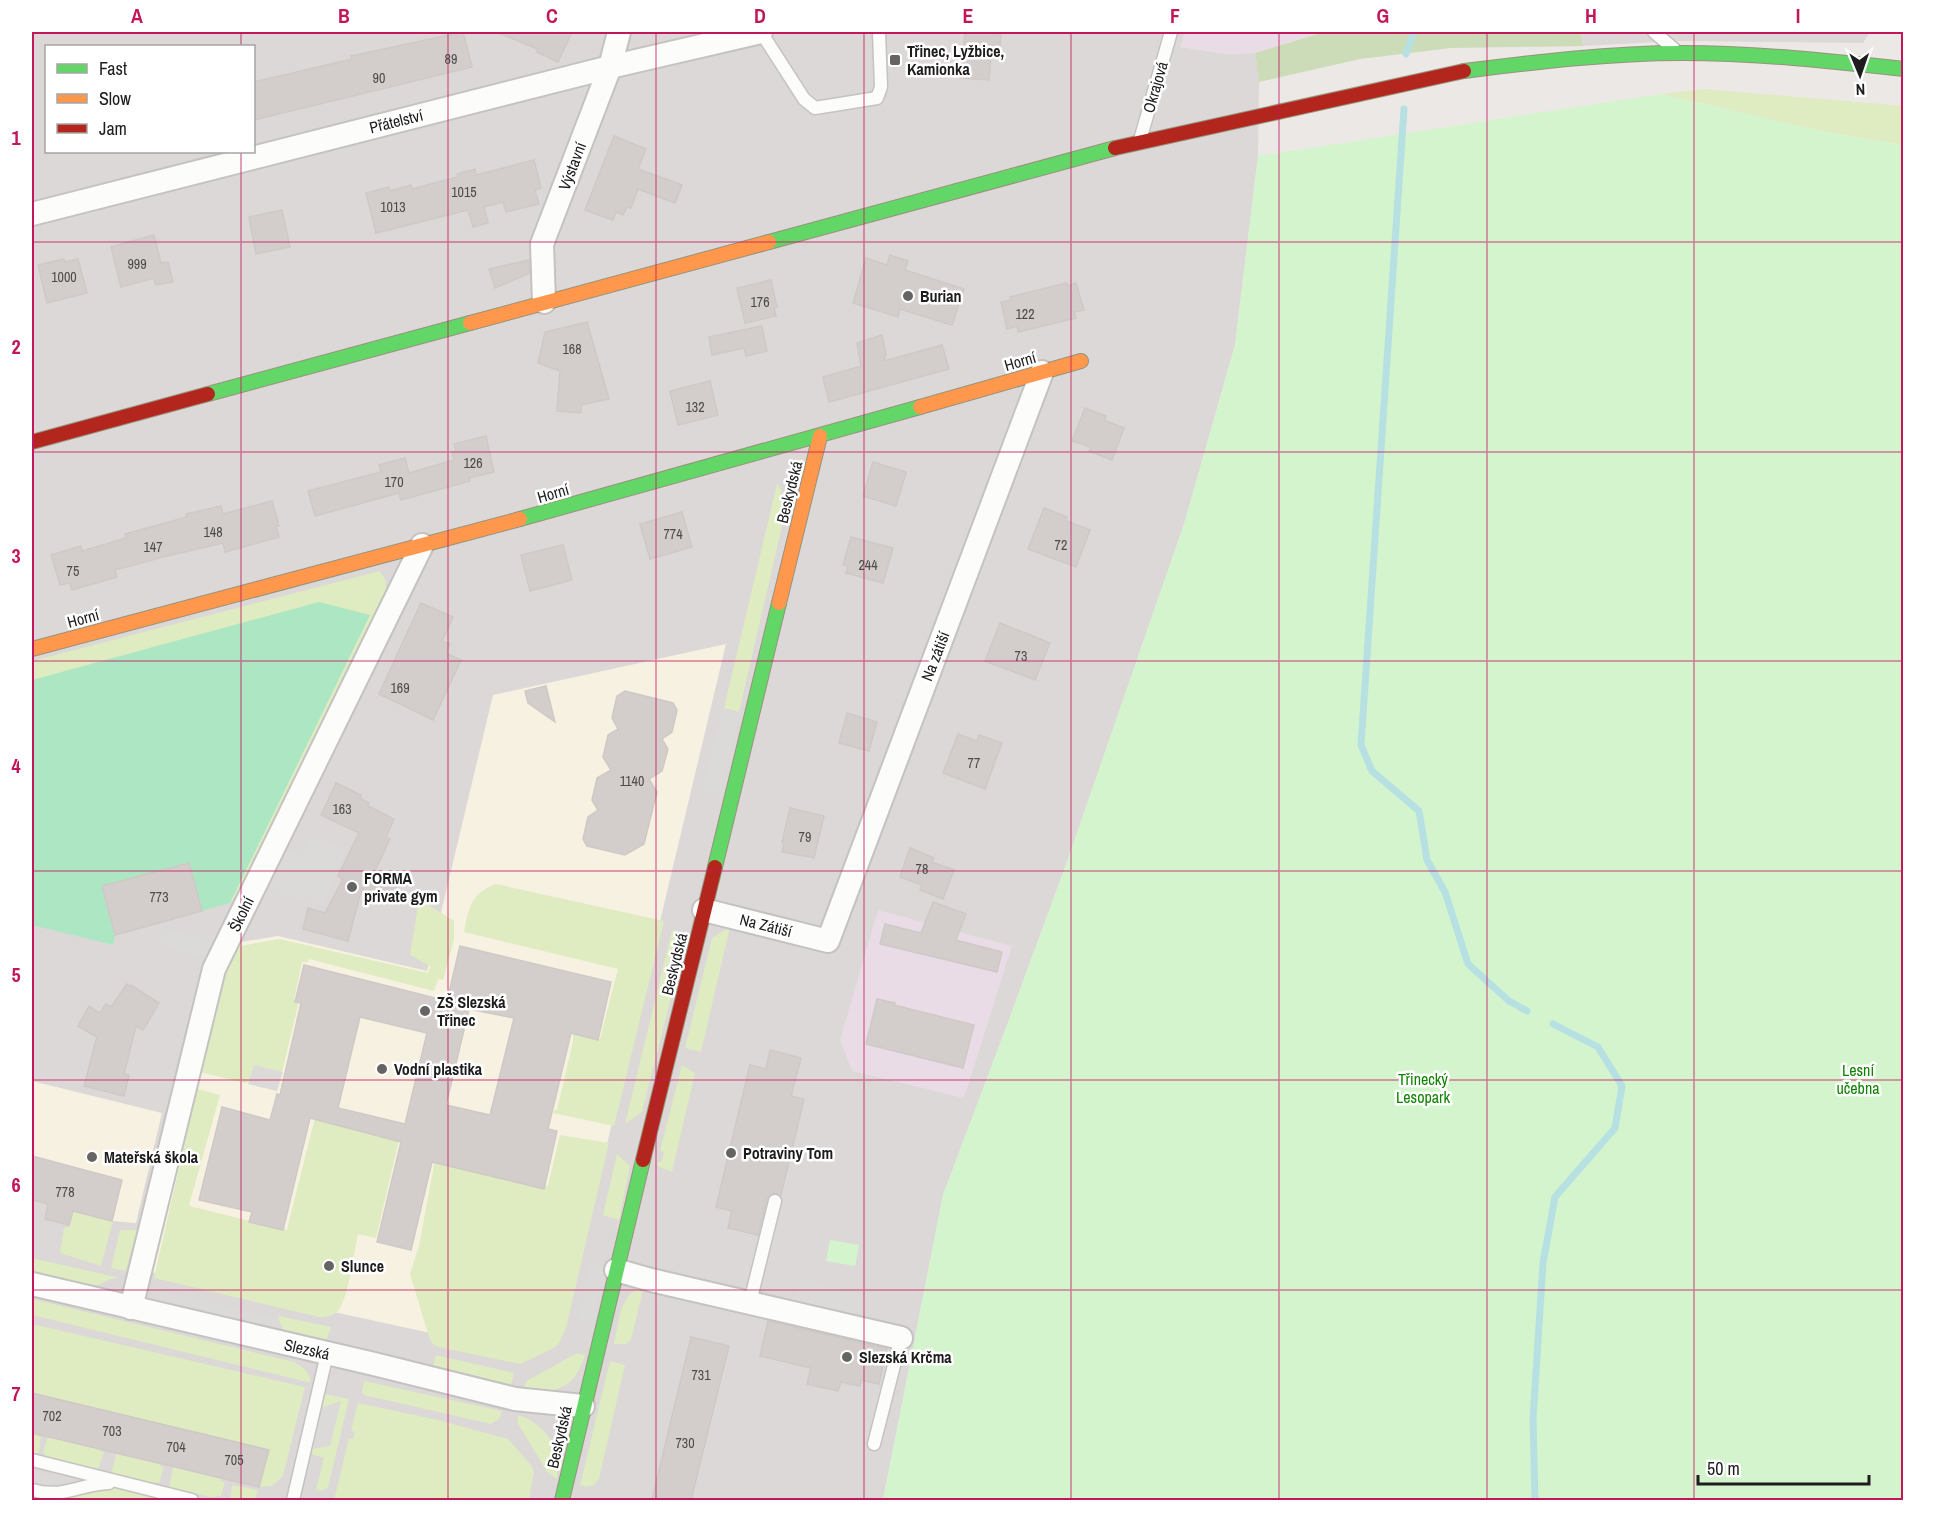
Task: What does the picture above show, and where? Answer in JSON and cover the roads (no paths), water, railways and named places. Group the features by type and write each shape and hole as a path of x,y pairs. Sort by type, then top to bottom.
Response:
{"street":[{"name":"Výstavní","path":"544,302 542,244 610,67 619,32"},
{"name":"Přátelství","path":"32,214 610,67 761,32"},
{"path":"32,442 1139,142 1463,71 1565,59 1680,53 1768,55 1904,69"},
{"name":"Horní","path":"32,649 820,436 1081,361"},
{"name":"Na zátiší","path":"828,941 1042,372"},
{"name":"Beskydská","path":"562,1500 820,436"},
{"name":"Školní","path":"131,1308 214,969 422,545"},
{"name":"Na Zátiší","path":"704,910 828,941"},
{"path":"616,1270 901,1338"},
{"name":"Slezská","path":"32,1284 515,1399 583,1406"}],"lane":[{"path":"761,32 804,99 815,108 876,98 881,87 879,32"},
{"name":"Okrajová","path":"1139,142 1171,32"},
{"path":"1654,32 1680,53"},
{"path":"750,1302 775,1201"},
{"path":"874,1444 901,1338"},
{"path":"293,1500 327,1354"},
{"path":"32,1460 192,1500"},
{"path":"32,1490 57,1494 102,1483 119,1482"}],"waterway":[{"path":"1406,54 1414,32"},
{"path":"1404,109 1361,745 1372,771 1419,811 1427,860 1445,892 1468,964 1509,1001 1527,1011"},
{"path":"1535,1500 1533,1419 1543,1263 1555,1197 1615,1128 1622,1086 1598,1047 1553,1024"}],"place":[{"name":"Třinec, Lyžbice, Kamionka","path":"895,60"},
{"name":"Burian","path":"908,296"},
{"name":"FORMA private gym","path":"352,887"},
{"name":"ZŠ Slezská Třinec","path":"425,1011"},
{"name":"Vodní plastika","path":"382,1069"},
{"name":"Potraviny Tom","path":"731,1153"},
{"name":"Mateřská škola","path":"92,1157"},
{"name":"Slunce","path":"329,1266"},
{"name":"Slezská Krčma","path":"847,1357"}],"park label":[{"name":"Lesní učebna","path":"1858,1079"},
{"name":"Třinecký Lesopark","path":"1423,1088"}]}
